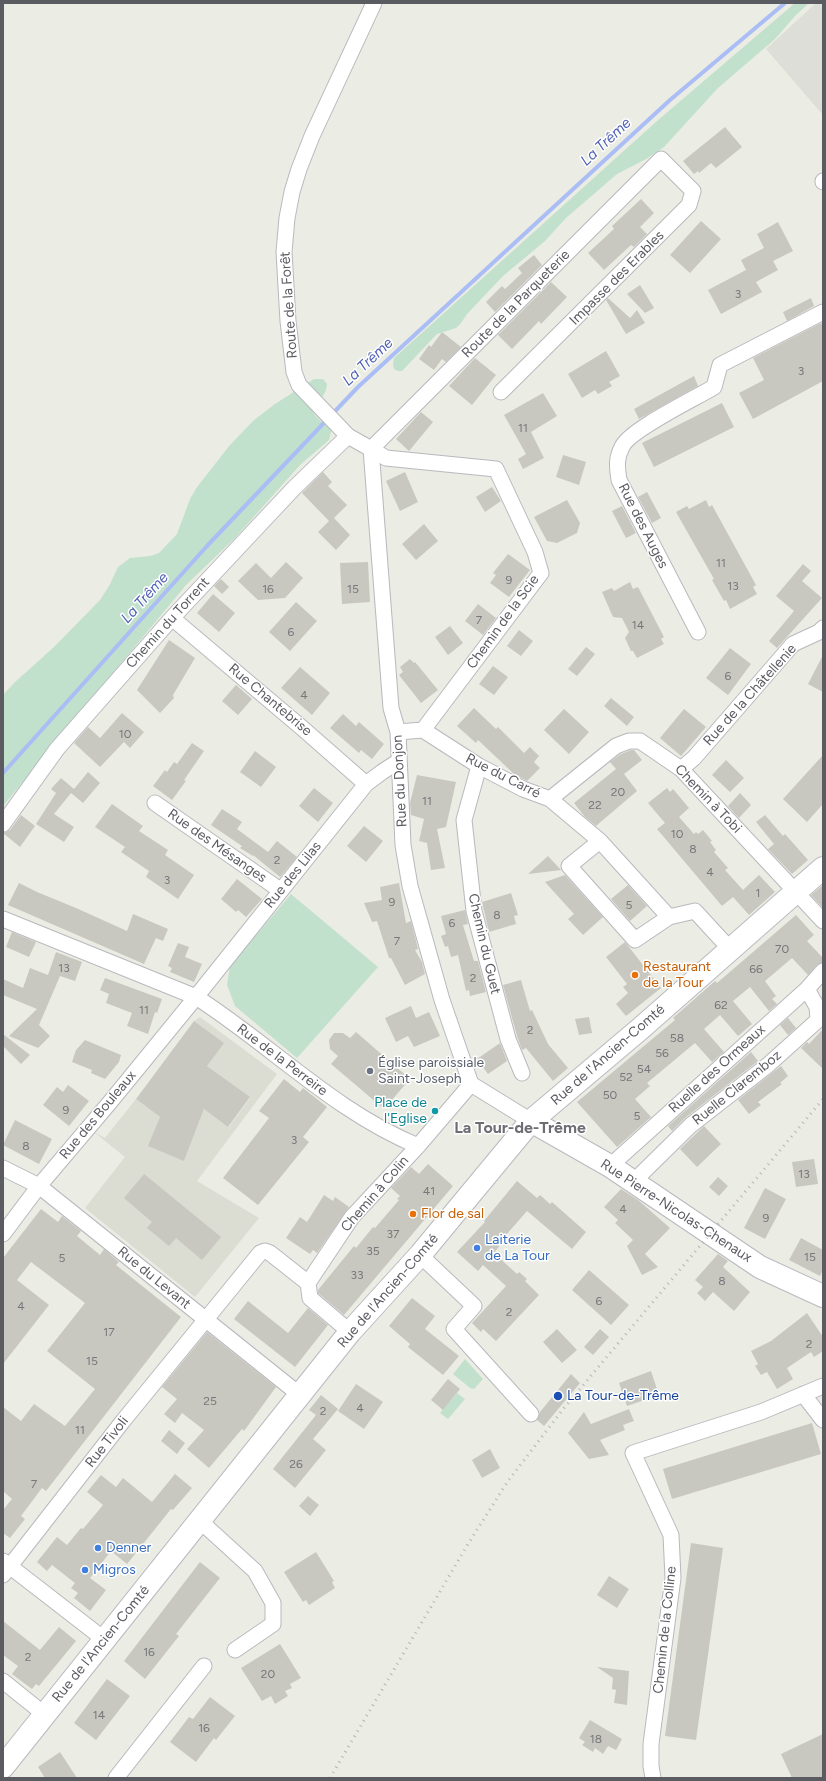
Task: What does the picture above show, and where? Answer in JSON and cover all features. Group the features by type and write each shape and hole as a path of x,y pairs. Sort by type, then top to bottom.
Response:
{"main road":[{"name":"Rue de l'Ancien-Comté","path":"3,1767 350,1332 420,1255 531,1121 640,1030 730,948 823,868"},
{"name":"Rue Pierre-Nicolas-Chenaux","path":"531,1121 610,1166 760,1267 823,1296"}],"street":[{"name":"Route de la Forêt","path":"344,431 299,385 294,372 284,276 287,218 297,174 312,136 374,3"},
{"name":"Impasse des Erables","path":"501,392 690,205 693,191 661,159"},
{"name":"Route de la Parqueterie","path":"371,449 661,159"},
{"name":"Rue des Auges","path":"698,632 619,480 617,462 622,445 635,432 714,387 720,365 823,312"},
{"path":"344,431 371,449"},
{"name":"Chemin du Torrent","path":"3,824 57,748 172,618 295,487 344,431"},
{"name":"Chemin de la Scie","path":"371,449 386,458 496,469 535,552 541,574 423,730"},
{"name":"Rue du Donjon","path":"371,449 391,708 398,732 403,845 410,886 442,1000 471,1084"},
{"name":"Rue Chantebrise","path":"172,618 366,784"},
{"name":"Rue de la Châtellenie","path":"681,768 694,758 793,644 819,632 823,628"},
{"path":"398,732 423,730"},
{"name":"Rue du Carré","path":"423,730 479,766 523,789 550,799 600,841 669,917"},
{"name":"Chemin à Tobi","path":"550,799 616,746 629,741 640,741 681,768 796,892"},
{"name":"Rue des Lilas","path":"196,997 366,784 399,762"},
{"name":"Chemin du Guet","path":"479,766 464,820 474,912 508,1039 522,1073"},
{"name":"Rue des Mésanges","path":"155,803 280,890"},
{"path":"600,841 569,866 635,940 669,917 695,911 730,948"},
{"path":"796,892 823,921"},
{"name":"Rue de la Perreire","path":"3,919 196,997 347,1108 391,1135 418,1146"},
{"name":"Ruelle des Ormeaux","path":"610,1166 806,989 823,970"},
{"name":"Ruelle Claremboz","path":"633,1182 691,1125 768,1064 818,1020 818,1007 806,989"},
{"name":"Rue des Bouleaux","path":"3,1234 38,1186 111,1101 196,997"},
{"path":"418,1146 471,1084 531,1121"},
{"name":"Chemin à Colin","path":"308,1283 352,1217 418,1146"},
{"name":"Rue du Levant","path":"3,1168 38,1186 300,1395"},
{"name":"Rue Tivoli","path":"5,1568 206,1319 263,1251 270,1253 308,1283"},
{"path":"420,1255 474,1306 454,1328 531,1414"},
{"path":"308,1283 310,1298 350,1332"},
{"name":"Chemin de la Colline","path":"653,1778 651,1766 651,1744 673,1578 673,1553 671,1535 633,1452 761,1412 823,1386"},
{"path":"803,1394 823,1420"},
{"path":"199,1520 255,1571 273,1603 273,1624 235,1650"},
{"path":"5,1568 105,1640"},
{"path":"116,1778 204,1666"},
{"path":"3,1681 44,1714"}],"shaded area":[{"path":"816,3 823,3 823,115 766,49"},
{"path":"200,1017 277,1074 197,1181 259,1218 195,1297 85,1208 125,1157 94,1132 105,1138 136,1099 160,1117 184,1161 204,1109 229,1127 250,1098 207,1066 223,1043 194,1021"}],"green space":[{"path":"795,3 809,3 795,16 775,39 718,88 664,147 646,159 617,174 566,218 545,241 503,276 467,314 456,328 437,334 402,371 394,369 394,358 657,121"},
{"path":"314,379 323,379 327,384 322,398 313,410 320,420 331,428 329,440 300,465 235,538 186,585 3,806 3,695 15,682 54,647 100,600 118,567 130,558 150,556 159,553 177,534 190,499 197,487 230,445 254,420 275,404"},
{"path":"291,894 378,967 297,1058 235,1006 227,985 230,966"},
{"path":"465,1359 483,1379 474,1389 470,1388 453,1374"},
{"path":"457,1393 465,1399 448,1419 440,1413"}],"building":[{"path":"725,127 742,147 716,168 711,163 699,173 698,171 694,174 683,161"},
{"path":"641,199 654,213 640,227 647,234 634,247 631,245 604,270 588,253 614,229 612,226"},
{"path":"701,221 721,239 690,273 670,255"},
{"path":"778,222 793,251 773,261 778,270 756,282 762,292 721,314 708,290 746,270 741,260 764,248 757,234"},
{"path":"534,255 542,265 495,312 486,302 502,286 505,289 522,273 518,268"},
{"path":"551,282 567,297 541,324 539,321 512,349 498,335"},
{"path":"640,285 654,308 645,313 627,294"},
{"path":"608,298 630,318 637,310 645,323 626,334 606,300"},
{"path":"811,298 814,306 787,321 783,312"},
{"path":"821,323 823,326 823,381 753,419 739,393 764,380 753,358"},
{"path":"442,332 461,347 446,362 442,359 434,370 419,359 429,345 431,347"},
{"path":"606,351 620,376 609,382 612,386 598,394 595,390 582,398 568,374"},
{"path":"475,358 496,375 472,405 449,386"},
{"path":"694,376 698,386 639,419 634,409"},
{"path":"543,393 557,416 531,432 544,458 523,469 518,459 526,454 504,415"},
{"path":"722,403 734,427 654,467 642,443"},
{"path":"421,412 433,422 409,451 396,439"},
{"path":"563,455 586,462 579,485 556,477"},
{"path":"323,472 332,482 328,486 347,505 334,518 350,535 336,550 318,532 329,521 302,493"},
{"path":"405,472 418,502 400,511 386,481"},
{"path":"492,487 501,501 485,512 476,497"},
{"path":"647,492 661,518 652,523 638,497"},
{"path":"567,500 580,523 577,533 557,543 547,541 534,517"},
{"path":"706,500 709,507 712,505 756,585 753,587 757,594 730,609 726,600 724,601 712,580 714,579 676,512 687,506 689,509"},
{"path":"622,506 636,533 626,538 612,511"},
{"path":"424,524 438,541 416,560 402,544"},
{"path":"508,554 530,570 509,597 490,583 496,575 493,573"},
{"path":"286,562 303,578 285,598 258,600 238,581 256,563 271,578"},
{"path":"368,562 370,602 342,604 340,563"},
{"path":"803,564 811,571 802,581 822,598 777,648 769,641 794,611 776,596"},
{"path":"221,579 229,587 222,594 214,586"},
{"path":"630,582 633,589 638,587 664,637 661,639 664,644 637,658 633,651 631,651 625,638 629,632 622,618 613,617 602,592 612,588 614,591"},
{"path":"213,594 235,613 219,632 197,613"},
{"path":"296,602 317,621 290,651 269,632"},
{"path":"478,604 496,618 483,635 465,621"},
{"path":"450,626 463,643 448,655 435,637"},
{"path":"519,630 533,641 521,656 507,646"},
{"path":"169,640 195,658 173,695 174,698 160,713 137,690"},
{"path":"586,647 595,654 577,676 568,669"},
{"path":"730,648 751,664 728,695 706,678"},
{"path":"823,655 823,692 808,684"},
{"path":"410,659 414,663 415,662 438,690 421,703 399,675 403,672 400,667"},
{"path":"493,666 508,677 494,695 479,684"},
{"path":"300,667 330,693 312,715 281,688"},
{"path":"236,685 252,699 238,715 222,701"},
{"path":"611,698 634,717 627,726 604,706"},
{"path":"474,708 496,729 498,727 524,753 530,747 539,756 534,762 540,768 527,781 514,774 478,740 476,743 457,726"},
{"path":"564,709 589,732 569,754 544,730"},
{"path":"684,709 706,727 681,756 660,738"},
{"path":"122,713 144,732 130,748 124,742 100,767 74,743 88,727 100,738"},
{"path":"343,714 356,726 359,722 384,744 372,759 361,750 359,753 330,728"},
{"path":"192,743 204,751 184,780 186,781 172,800 153,786 165,770 167,772 174,762 177,764"},
{"path":"634,750 642,760 624,774 637,791 596,826 585,817 574,803 616,769 610,762 621,754"},
{"path":"255,751 276,767 261,787 240,772"},
{"path":"823,755 823,804 807,822 783,799"},
{"path":"726,760 744,778 730,792 712,775"},
{"path":"88,772 100,783 83,803 71,793 54,814 74,827 64,842 36,824 56,793 51,789 61,778 74,789"},
{"path":"417,775 456,782 446,827 437,829 445,868 431,870 427,843 419,841 424,819 411,815 410,803"},
{"path":"314,788 333,803 318,822 299,806"},
{"path":"667,788 670,792 673,789 689,808 679,817 694,834 696,832 698,834 703,830 712,841 710,842 716,850 714,852 728,868 725,870 743,890 759,875 775,892 749,915 733,897 722,906 657,829 665,823 648,803"},
{"path":"740,793 751,805 739,818 728,806"},
{"path":"112,804 143,826 139,831 168,850 165,855 194,875 178,899 146,877 149,871 121,852 125,847 95,827"},
{"path":"222,809 242,822 237,829 268,852 277,841 297,857 280,877 253,855 240,848 242,846 211,825"},
{"path":"21,815 35,826 20,847 3,833 10,830"},
{"path":"765,815 783,836 785,834 808,860 792,874 768,849 774,844 756,822"},
{"path":"364,826 383,841 366,862 347,846"},
{"path":"548,856 561,870 528,874"},
{"path":"565,875 603,917 583,935 568,919 574,914 545,882"},
{"path":"237,879 262,899 246,917 238,910 236,912 221,899"},
{"path":"19,883 127,931 133,914 168,929 163,941 156,938 144,964 8,905"},
{"path":"399,883 406,923 411,921 418,949 415,950 422,962 425,974 405,985 391,958 389,958 377,921 372,922 364,903 382,900 380,887"},
{"path":"628,885 647,906 630,921 611,899"},
{"path":"823,885 823,908 811,895"},
{"path":"511,893 518,915 514,916 516,924 489,932 482,902"},
{"path":"465,910 468,924 463,925 474,961 478,961 486,992 470,996 469,990 466,991 458,955 451,957 448,946 445,947 441,936 446,934 441,916"},
{"path":"796,915 814,935 807,941 823,958 823,962 817,965 808,975 792,958 765,981 776,996 772,999 777,1004 769,1011 750,987 733,1001 752,1024 738,1036 720,1015 704,1029 724,1052 712,1062 695,1043 647,1083 650,1086 635,1099 651,1117 617,1147 577,1102 675,1020 673,1018 715,981 717,983"},
{"path":"12,932 36,942 29,957 6,947"},
{"name":"Restaurant de la Tour","path":"625,942 661,988 626,1016 616,1004 628,993 623,987 627,984 606,957"},
{"path":"178,943 189,947 185,957 202,964 194,982 170,972 172,968 168,966"},
{"path":"56,952 82,962 75,981 60,976 39,1025 50,1036 38,1048 9,1036 37,1009 3,995 3,979 23,988 30,968 48,975"},
{"path":"105,978 162,999 157,1013 155,1012 148,1034 127,1026 132,1013 106,1003 109,994 100,990"},
{"path":"521,980 530,1011 532,1010 548,1044 568,1068 553,1081 526,1048 522,1050 517,1036 503,985"},
{"path":"411,1006 416,1018 429,1012 440,1036 414,1047 408,1036 396,1042 385,1018"},
{"path":"589,1017 592,1033 579,1035 575,1019"},
{"path":"788,1018 796,1028 788,1035 780,1025"},
{"path":"194,1021 224,1043 207,1066 250,1097 228,1127 204,1109 184,1161 148,1146 160,1117 136,1099"},
{"path":"823,1029 823,1069 801,1048 807,1042 809,1044"},
{"name":"Église paroissiale Saint-Joseph","path":"356,1032 410,1079 384,1109 331,1064 338,1056 330,1049 329,1040 334,1033 343,1033 350,1038"},
{"path":"3,1034 30,1055 21,1064 3,1046"},
{"path":"85,1040 121,1055 119,1062 105,1079 91,1073 92,1070 72,1062 76,1050"},
{"path":"500,1043 507,1061 488,1074 477,1059"},
{"path":"751,1052 758,1061 685,1118 672,1131 668,1126"},
{"path":"781,1066 788,1076 780,1083 782,1084 758,1102 761,1105 749,1114 738,1100"},
{"path":"284,1079 300,1092 303,1088 327,1107 303,1137 309,1142 258,1205 223,1178 269,1118 259,1111"},
{"path":"68,1085 89,1101 69,1126 43,1105 57,1087 63,1092"},
{"path":"15,1120 52,1139 39,1164 3,1145"},
{"path":"704,1126 721,1144 697,1167 680,1149"},
{"path":"814,1159 818,1184 796,1187 792,1162"},
{"path":"428,1164 453,1186 344,1315 318,1293 318,1290 354,1246 356,1248 373,1227 375,1228 399,1200 397,1199 400,1196 391,1188 411,1167 419,1174"},
{"path":"144,1174 221,1237 202,1260 176,1238 169,1246 147,1228 152,1222 124,1198"},
{"path":"718,1177 728,1186 719,1196 709,1187"},
{"path":"517,1181 537,1198 540,1195 550,1204 552,1202 586,1232 572,1249 527,1211 499,1243 501,1244 494,1253 517,1274 519,1272 527,1279 525,1281 539,1295 496,1341 483,1329 481,1332 472,1323 506,1286 483,1265 478,1271 457,1252 485,1222 484,1221"},
{"path":"765,1188 786,1199 765,1239 744,1228"},
{"path":"621,1189 638,1200 670,1228 645,1254 658,1267 642,1275 627,1246 633,1240 615,1223 618,1220 604,1207"},
{"path":"324,1195 333,1201 335,1197 349,1207 317,1253 313,1250 310,1254 286,1238 300,1217 307,1222"},
{"path":"41,1209 58,1222 62,1216 81,1231 77,1236 100,1255 104,1249 119,1262 116,1265 181,1317 46,1491 42,1488 21,1516 25,1519 10,1538 3,1533 3,1510 12,1499 3,1491 3,1407 21,1421 34,1404 65,1426 95,1389 47,1351 85,1303 31,1262 17,1280 49,1305 3,1364 3,1258"},
{"path":"801,1238 823,1250 823,1269 820,1276 789,1260"},
{"path":"718,1254 728,1261 723,1267 750,1292 734,1311 713,1292 705,1301 697,1293 703,1287 695,1280"},
{"path":"589,1270 629,1305 611,1325 572,1290"},
{"path":"412,1298 435,1316 425,1329 459,1356 443,1375 408,1347 410,1344 389,1326"},
{"path":"248,1301 288,1333 308,1308 328,1325 295,1367 234,1319"},
{"path":"807,1313 823,1337 823,1351 814,1357 811,1352 787,1368 793,1379 777,1389 767,1372 761,1375 755,1366 758,1364 751,1351 771,1341"},
{"path":"557,1329 577,1350 562,1363 543,1342"},
{"path":"600,1329 609,1337 593,1355 584,1347"},
{"path":"207,1332 276,1387 244,1431 242,1429 209,1468 187,1449 204,1430 182,1413 175,1423 164,1414 177,1399 162,1387"},
{"path":"651,1371 659,1395 627,1406 619,1383"},
{"path":"571,1374 580,1383 544,1426 537,1420 540,1412"},
{"path":"448,1379 460,1389 443,1410 431,1400"},
{"path":"356,1384 383,1402 364,1429 338,1411"},
{"path":"321,1395 338,1409 313,1439 326,1450 295,1488 273,1469 316,1415 309,1410"},
{"path":"629,1409 634,1421 623,1425 625,1430 600,1440 609,1455 589,1459 568,1433 584,1412 591,1424"},
{"path":"812,1423 821,1454 672,1499 663,1469"},
{"path":"169,1430 185,1443 177,1454 161,1441"},
{"path":"490,1449 500,1468 482,1478 472,1460"},
{"path":"175,1474 192,1488 173,1510 171,1509 127,1564 111,1551 90,1578 106,1590 90,1611 74,1598 78,1593 71,1588 75,1583 52,1565 47,1571 37,1562 57,1537 67,1545 103,1505 87,1492 101,1475 116,1487 123,1478 152,1502"},
{"path":"308,1496 319,1505 310,1516 299,1506"},
{"path":"691,1543 723,1548 696,1740 665,1736"},
{"path":"316,1552 334,1581 332,1582 335,1588 309,1605 306,1600 303,1602 284,1572"},
{"path":"200,1562 220,1578 176,1634 179,1636 145,1679 124,1661"},
{"path":"609,1576 629,1589 617,1608 597,1595"},
{"path":"3,1621 40,1650 59,1627 76,1641 39,1686 36,1684 32,1689 12,1674 18,1666 3,1655"},
{"path":"280,1644 301,1678 290,1684 292,1688 285,1691 288,1696 275,1704 271,1696 262,1701 241,1668"},
{"path":"597,1667 629,1671 627,1705 614,1703 616,1690 612,1689 613,1678"},
{"path":"107,1679 130,1696 96,1740 74,1723"},
{"path":"210,1697 235,1716 216,1740 214,1738 196,1762 170,1742 189,1717 193,1719"},
{"path":"590,1720 622,1739 616,1750 608,1746 603,1754 595,1748 593,1752 582,1745 585,1742 579,1738"},
{"path":"823,1734 823,1778 792,1778 781,1754"},
{"path":"60,1752 77,1778 45,1778 38,1767"}],"waterway":[{"name":"La Trême","path":"3,773 207,546 358,387 670,100 785,3"}],"railway":[{"path":"330,1778 468,1544 508,1481 564,1408 823,1099"}],"place":[{"name":"Restaurant de la Tour","path":"635,975"},
{"name":"Église paroissiale Saint-Joseph","path":"370,1071"},
{"name":"Place de l'Eglise","path":"435,1111"},
{"name":"Flor de sal","path":"413,1214"},
{"name":"Laiterie de La Tour","path":"477,1248"},
{"name":"La Tour-de-Trême","path":"558,1396"},
{"name":"Denner","path":"98,1548"},
{"name":"Migros","path":"85,1570"}],"district":[{"name":"La Tour-de-Trême","path":"520,1128"}]}
